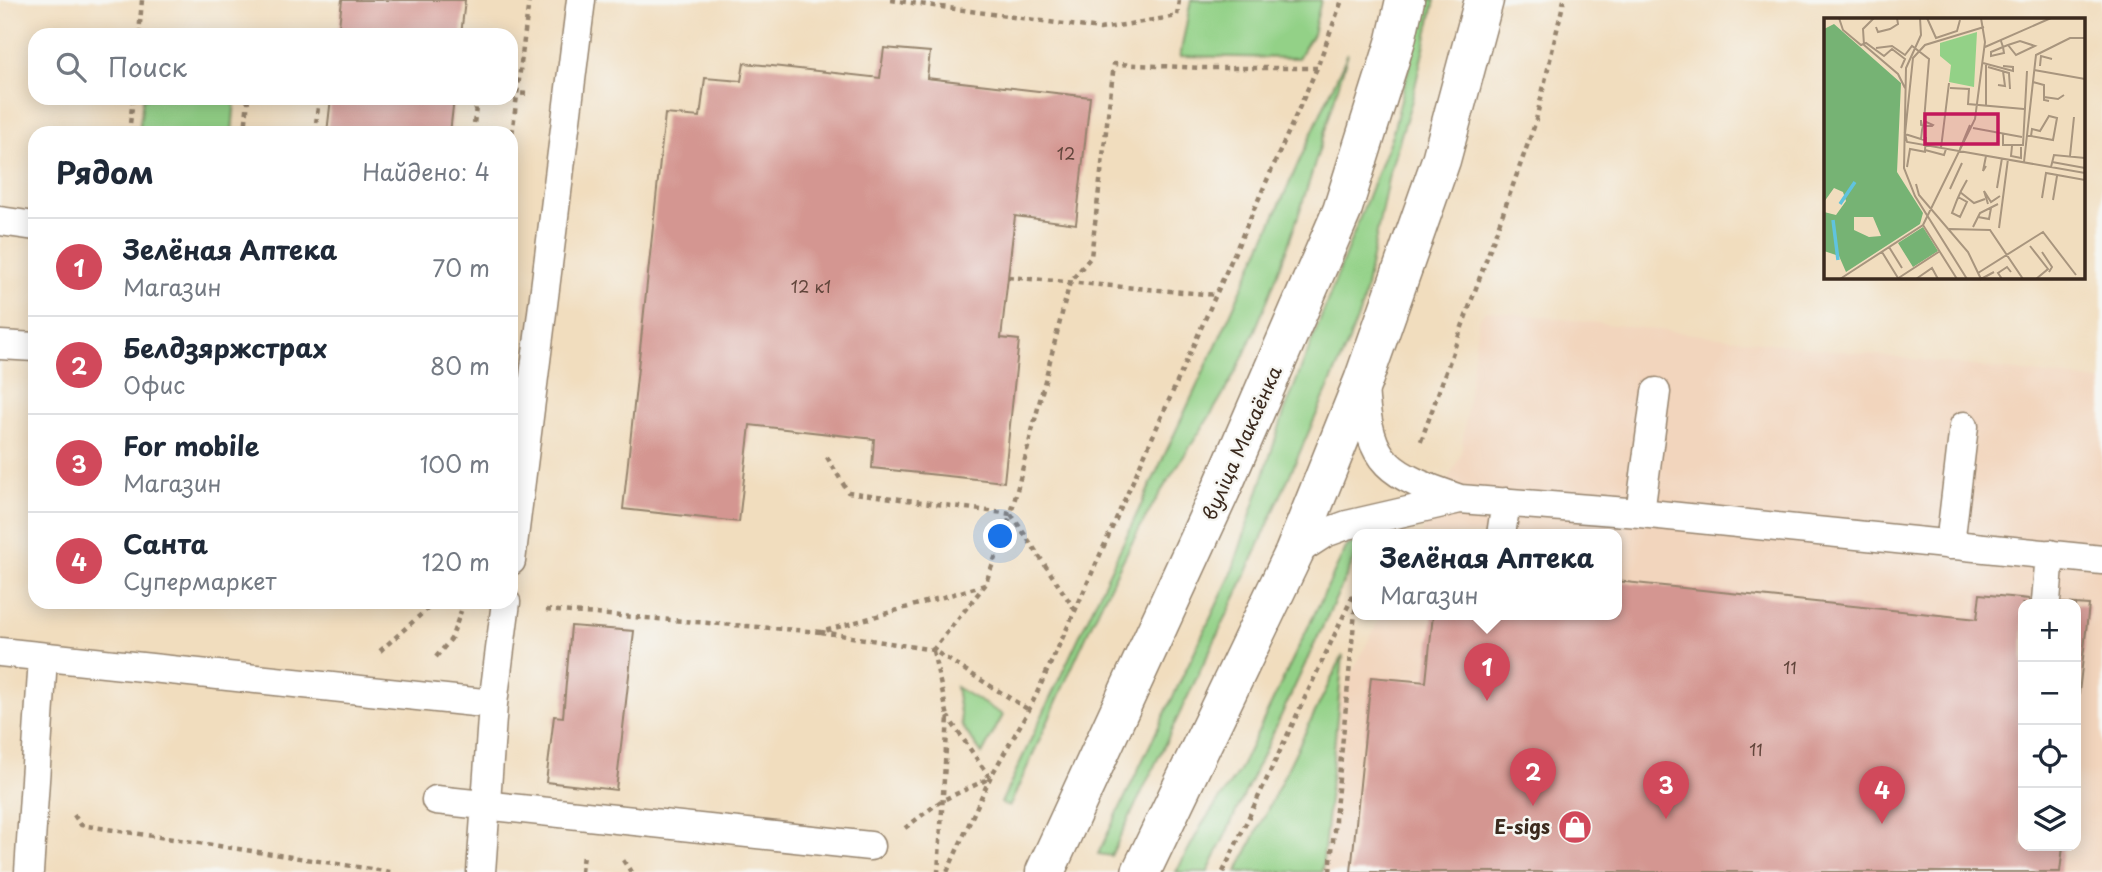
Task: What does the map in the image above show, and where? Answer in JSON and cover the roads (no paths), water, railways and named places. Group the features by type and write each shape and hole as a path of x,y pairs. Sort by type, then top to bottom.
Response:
{"street":[{"name":"вуліца Макаёнка","path":"1045,872 1221,490 1342,211 1396,40 1405,0"},
{"path":"1141,872 1294,553 1363,381 1441,160 1483,0"}],"lane":[{"path":"518,505 581,0"},
{"path":"0,221 28,225"},
{"path":"0,345 28,347"},
{"path":"1363,381 1366,421 1372,445 1406,480 1460,499 1640,513 2050,554 2101,562"},
{"path":"1640,513 1656,391"},
{"path":"1950,545 1964,426"},
{"path":"1294,553 1325,533 1347,525 1460,499"},
{"path":"1502,529 1506,502"},
{"path":"2046,599 2050,554"},
{"path":"481,872 504,609"},
{"path":"0,652 494,704"},
{"path":"29,872 43,657"},
{"path":"436,800 870,846"}],"place":[{"name":"Зелёная Аптека","path":"1487,701"},
{"name":"Белдзяржстрах","path":"1533,806"},
{"name":"For mobile","path":"1666,819"},
{"name":"Санта","path":"1882,824"},
{"name":"E-sigs","path":"1575,827"}]}
